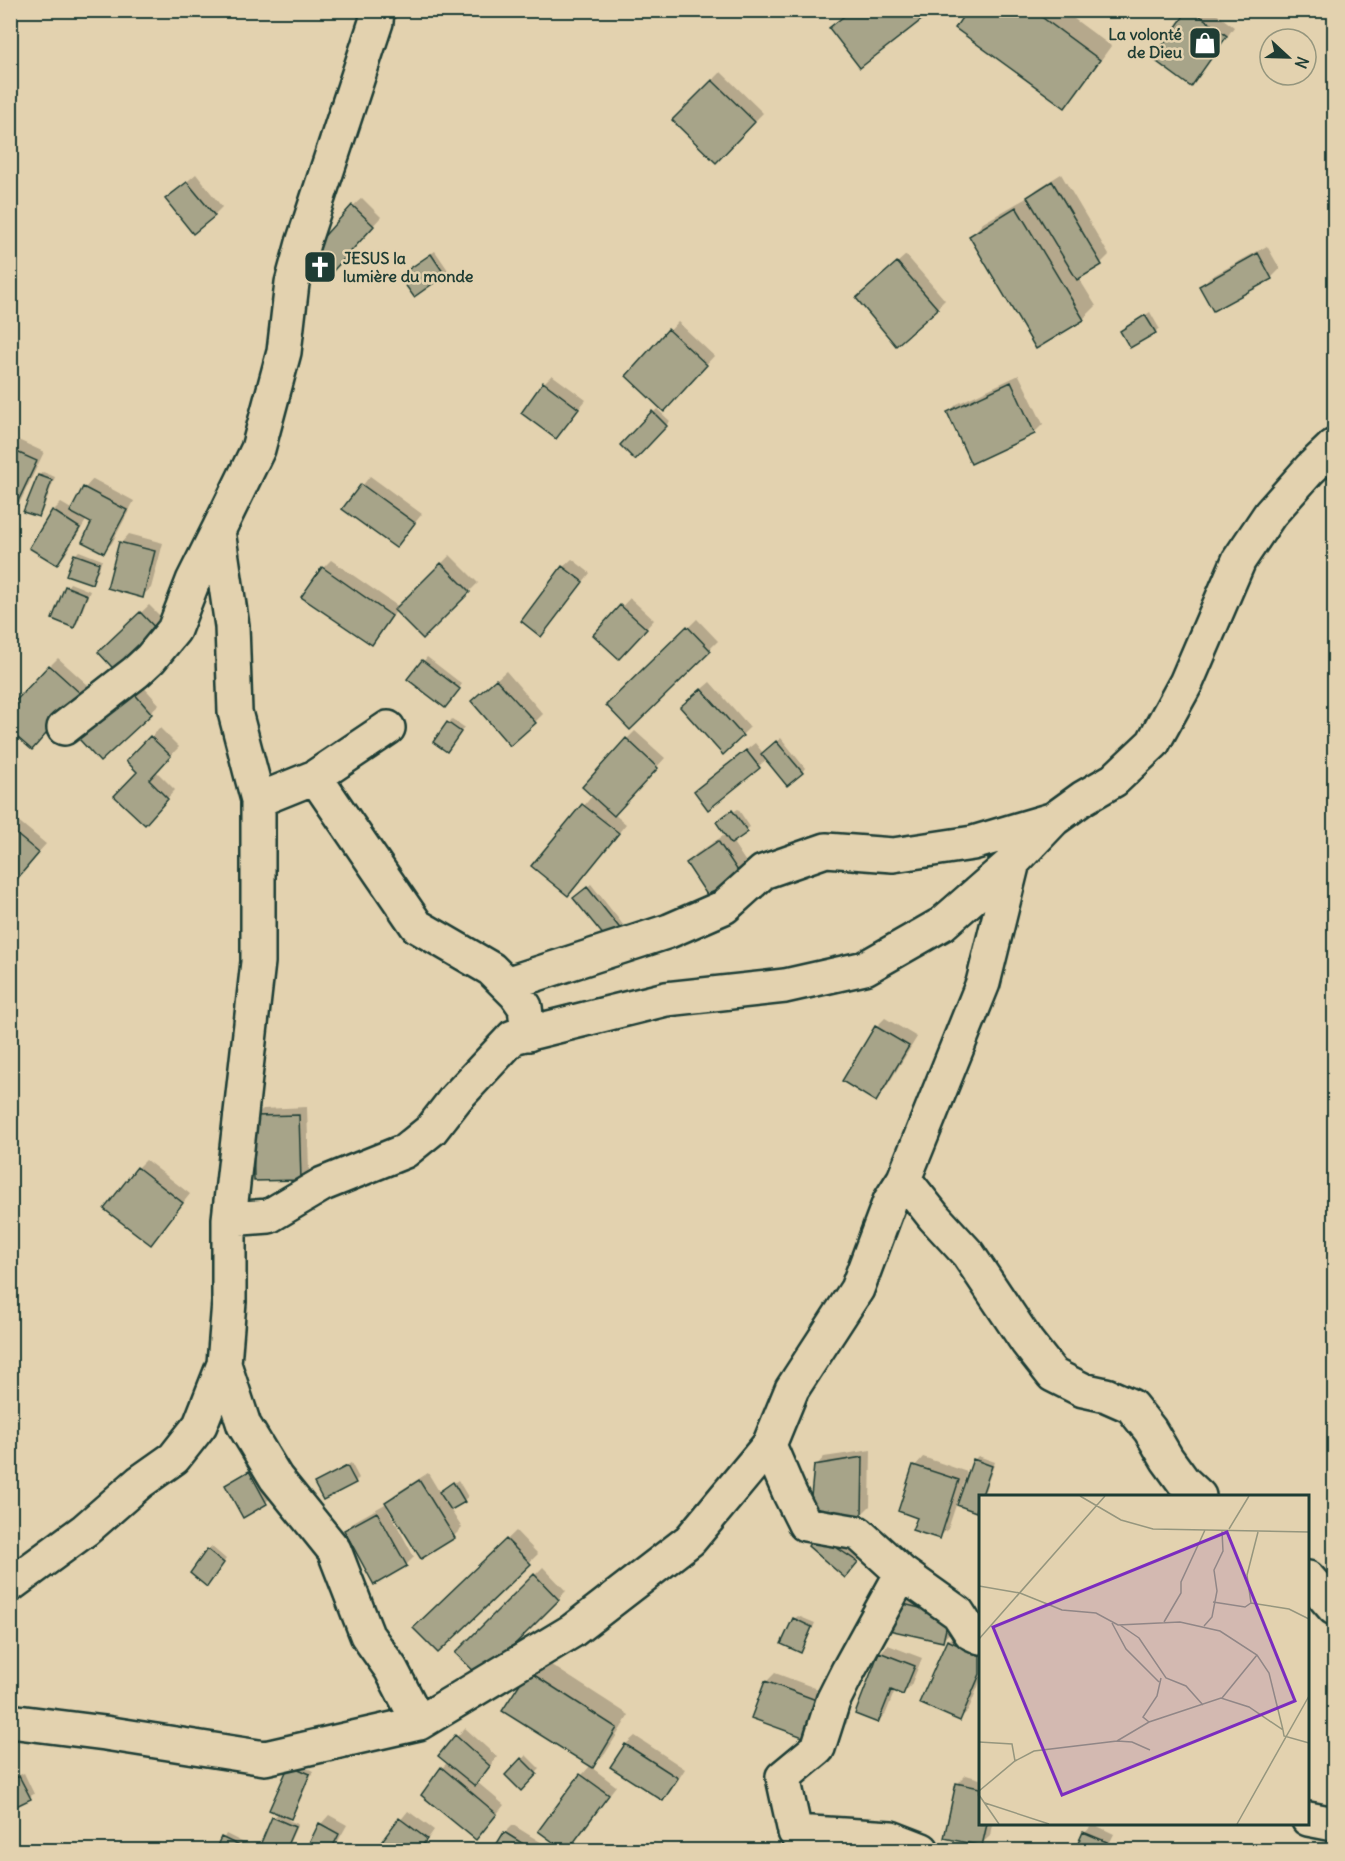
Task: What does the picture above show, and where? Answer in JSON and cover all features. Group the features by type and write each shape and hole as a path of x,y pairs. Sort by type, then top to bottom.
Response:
{"street":[{"path":"64,728 136,672 174,630 193,581 258,449 284,352 292,283 376,22 377,10"},
{"path":"229,1219 269,1216 322,1184 405,1151 431,1131 456,1098 513,1037 666,999 785,986 865,968 942,924 1013,862 1054,819 1083,798 1114,780 1153,743 1186,683 1239,560 1270,514 1335,446"},
{"path":"10,1585 86,1530 140,1482 174,1458 200,1425 224,1364 229,1302 229,1219 258,962 258,800 235,712 232,626 218,531"},
{"path":"258,800 315,777 388,728"},
{"path":"315,777 417,926 491,969 516,994 525,1007 528,1034"},
{"path":"506,984 669,931 723,908 763,872 826,850 893,855 973,843 1054,819"},
{"path":"10,1721 265,1758 419,1723 572,1631 690,1540 769,1445 792,1389 857,1289 890,1201 904,1179 983,983 1013,862"},
{"path":"904,1179 934,1217 968,1254 1053,1375 1083,1390 1106,1395 1131,1406 1150,1430 1183,1481 1197,1495"},
{"path":"224,1364 244,1425 276,1478 334,1550 367,1635 391,1669 419,1723"},
{"path":"769,1445 805,1524 858,1533 902,1574 958,1613 971,1633 979,1636"},
{"path":"902,1574 848,1671 834,1701 818,1748 783,1777 787,1841 891,1838 922,1851"},
{"path":"1309,1579 1335,1608"},
{"path":"1309,1819 1335,1824"}],"building":[{"path":"852,10 926,10 929,14 860,68 829,28"},
{"path":"967,10 1032,10 1100,60 1065,108 955,28"},
{"path":"1188,10 1192,10 1227,36 1191,87 1153,59"},
{"path":"712,80 755,122 716,163 672,120"},
{"path":"1052,181 1102,265 1077,280 1027,197"},
{"path":"187,182 215,216 193,234 165,199"},
{"path":"352,205 374,226 323,282 301,262"},
{"path":"1016,207 1084,320 1036,349 969,236"},
{"path":"1258,253 1272,279 1213,311 1199,286"},
{"path":"431,254 445,275 414,297 399,276"},
{"path":"897,262 938,309 896,346 856,298"},
{"path":"1145,315 1156,333 1130,348 1120,331"},
{"path":"668,329 707,365 664,412 626,376"},
{"path":"543,382 579,409 556,439 521,413"},
{"path":"1011,382 1035,434 971,464 947,412"},
{"path":"652,411 667,426 635,460 620,445"},
{"path":"10,449 37,461 10,518"},
{"path":"38,475 52,480 39,517 23,512"},
{"path":"361,484 415,523 396,548 342,509"},
{"path":"83,487 127,510 104,553 82,542 91,523 70,512"},
{"path":"52,510 80,528 57,565 29,548"},
{"path":"119,542 155,551 143,598 107,588"},
{"path":"74,554 99,563 92,584 66,575"},
{"path":"441,563 470,592 423,639 394,610"},
{"path":"562,566 583,582 541,637 521,621"},
{"path":"322,567 392,616 372,645 301,597"},
{"path":"65,586 87,595 74,628 52,619"},
{"path":"620,605 647,629 619,659 593,635"},
{"path":"140,612 164,637 122,678 98,652"},
{"path":"687,626 711,651 630,730 606,705"},
{"path":"422,660 460,689 445,708 407,679"},
{"path":"49,665 81,694 32,750 10,731 10,707"},
{"path":"496,679 536,723 510,746 471,701"},
{"path":"701,689 743,736 723,755 680,707"},
{"path":"132,691 152,714 100,762 79,739"},
{"path":"447,722 461,732 447,752 433,742"},
{"path":"150,736 171,756 149,780 168,799 145,825 114,796 137,772 126,761"},
{"path":"626,738 658,768 614,816 582,787"},
{"path":"776,741 803,773 787,786 761,754"},
{"path":"746,750 760,768 708,810 694,791"},
{"path":"582,804 619,833 568,896 531,866"},
{"path":"732,810 748,832 731,844 716,822"},
{"path":"10,829 39,853 11,886 10,886"},
{"path":"718,841 742,877 709,898 686,863"},
{"path":"587,887 622,931 609,942 573,898"},
{"path":"875,1026 909,1046 876,1102 842,1081"},
{"path":"299,1115 301,1180 254,1181 253,1116"},
{"path":"137,1167 183,1203 151,1245 104,1209"},
{"path":"863,1457 862,1516 809,1518 814,1465"},
{"path":"973,1459 992,1466 982,1495 979,1495 976,1512 957,1505"},
{"path":"913,1465 959,1480 940,1539 912,1530 917,1518 898,1511"},
{"path":"347,1466 356,1483 323,1500 314,1483"},
{"path":"249,1471 267,1504 243,1518 225,1485"},
{"path":"419,1480 455,1538 421,1559 385,1502"},
{"path":"453,1482 465,1502 451,1510 439,1492"},
{"path":"377,1512 407,1566 374,1585 344,1530"},
{"path":"816,1534 858,1562 845,1578 808,1546"},
{"path":"506,1539 531,1564 438,1653 413,1628"},
{"path":"207,1549 224,1563 207,1587 190,1573"},
{"path":"534,1574 559,1600 481,1678 455,1653"},
{"path":"891,1601 949,1615 943,1642 884,1629"},
{"path":"793,1618 812,1627 801,1653 781,1644"},
{"path":"947,1640 979,1655 979,1676 960,1721 919,1703"},
{"path":"879,1652 915,1666 903,1695 891,1690 878,1723 855,1714"},
{"path":"528,1671 617,1728 593,1768 502,1711"},
{"path":"765,1681 827,1704 814,1741 751,1718"},
{"path":"455,1735 490,1766 475,1786 438,1756"},
{"path":"625,1744 678,1778 663,1801 610,1767"},
{"path":"521,1758 537,1774 521,1791 505,1775"},
{"path":"289,1765 310,1774 291,1819 269,1810"},
{"path":"441,1767 497,1814 476,1840 421,1795"},
{"path":"580,1774 609,1795 568,1850 564,1850 538,1831"},
{"path":"19,1776 31,1799 10,1809 10,1780"},
{"path":"956,1783 979,1788 979,1825 987,1825 982,1846 944,1838"},
{"path":"272,1817 295,1827 285,1850 258,1850"},
{"path":"399,1818 427,1839 419,1850 376,1849"},
{"path":"319,1823 339,1834 331,1850 306,1850"},
{"path":"504,1832 533,1850 493,1850"},
{"path":"1083,1832 1107,1842 1103,1850 1075,1850"},
{"path":"221,1837 248,1850 215,1850"}],"place":[{"name":"La volonté de Dieu","path":"1205,43"},
{"name":"JESUS la lumière du monde","path":"320,267"}]}
